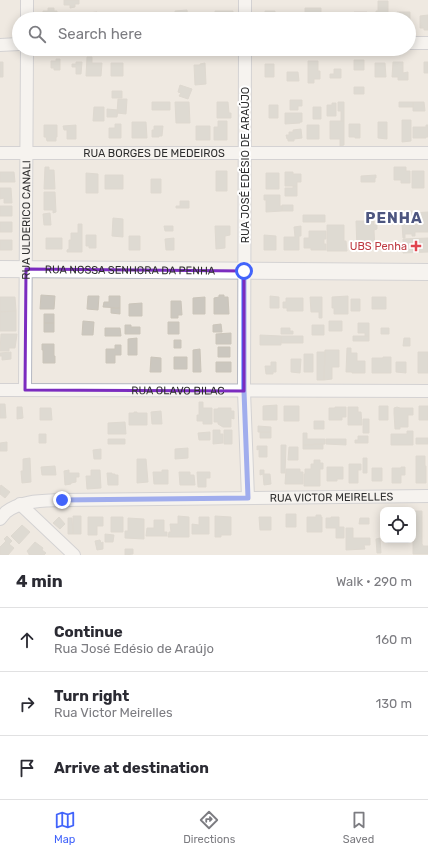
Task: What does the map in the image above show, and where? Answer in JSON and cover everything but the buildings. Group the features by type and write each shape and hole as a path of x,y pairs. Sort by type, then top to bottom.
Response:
{"street":[{"path":"27,0 27,12"},
{"path":"245,0 245,12"},
{"path":"416,43 428,43"},
{"path":"0,45 12,44"},
{"name":"RUA ULDERICO CANALI","path":"25,390 27,56"},
{"name":"RUA JOSÉ EDÉSIO DE ARAÚJO","path":"245,56 244,391 248,498"},
{"name":"RUA BORGES DE MEDEIROS","path":"0,153 428,153"},
{"name":"RUA NOSSA SENHORA DA PENHA","path":"0,269 428,272"},
{"name":"RUA OLAVO BILAC","path":"0,390 428,391"},
{"name":"RUA VICTOR MEIRELLES","path":"0,519 6,512 20,504 41,501 428,496"},
{"path":"20,504 74,555"}],"highlighted area":[{"path":"26,269 244,271 244,391 25,390"}],"place":[{"name":"UBS Penha","path":"416,246"}],"district":[{"name":"PENHA","path":"394,218"}],"route":[{"path":"62,500 248,498 244,391 244,271"}]}
